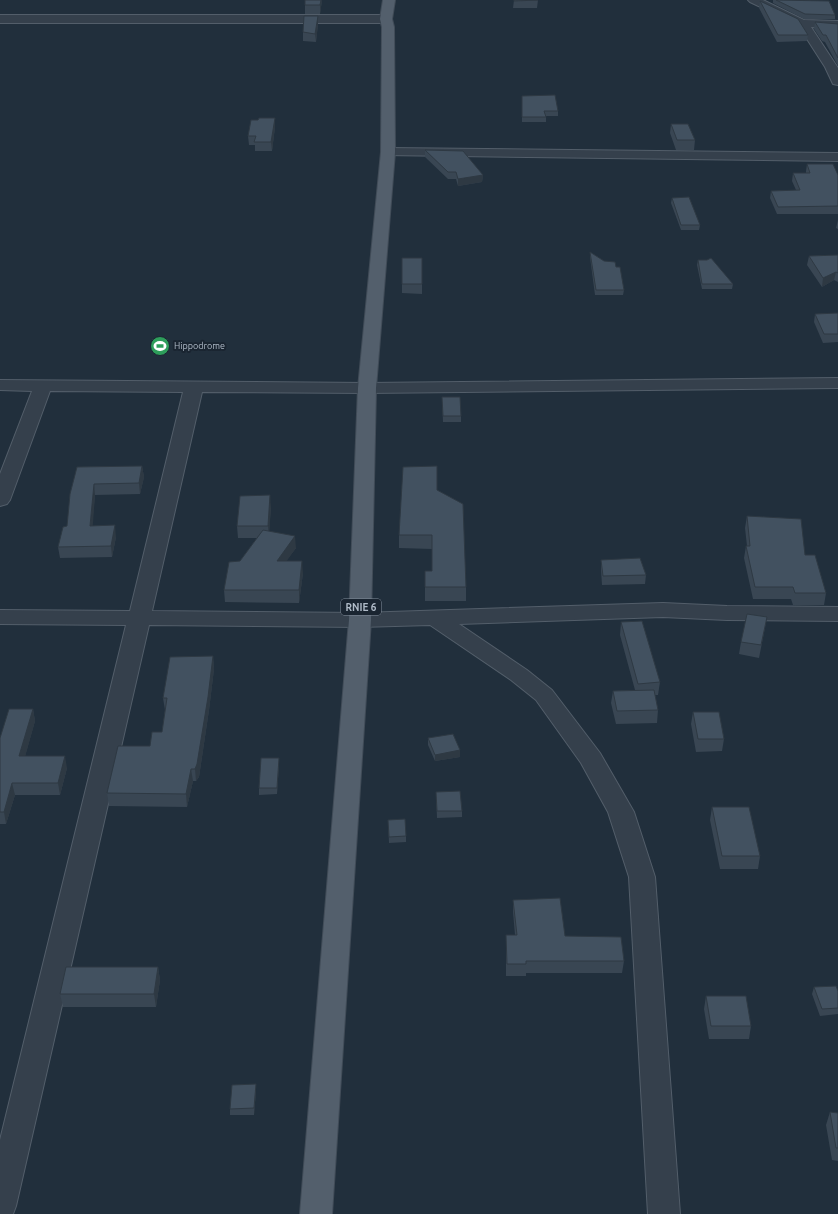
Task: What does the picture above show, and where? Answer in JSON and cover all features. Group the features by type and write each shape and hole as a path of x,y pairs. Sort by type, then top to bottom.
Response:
{"main road":[{"name":"RNIE 6","path":"316,1214 360,620 367,388 388,152 388,10"}],"street":[{"path":"754,0 802,23 838,25"},
{"path":"0,19 388,10"},
{"path":"802,23 834,65 838,81"},
{"path":"388,152 838,157"},
{"path":"0,385 367,388 838,383"},
{"path":"0,500 43,385"},
{"path":"0,1206 194,386"},
{"path":"0,617 360,620 663,610 727,613 838,614"},
{"path":"434,617 519,675 544,695 591,759 621,812 642,877 664,1214"}],"building":[{"path":"305,0 321,0 320,5 305,5"},
{"path":"514,0 538,0 514,1"},
{"path":"776,0 829,1 835,15 805,14"},
{"path":"760,1 798,19 808,35 778,35"},
{"path":"304,16 318,16 315,34 303,32"},
{"path":"815,22 838,24 838,58 826,35 823,35"},
{"path":"555,95 558,111 544,111 546,117 522,117 522,96"},
{"path":"259,118 275,118 271,142 254,142 256,136 248,136 251,120 258,120"},
{"path":"671,124 688,124 695,140 677,140"},
{"path":"425,150 463,151 483,175 458,179 456,172 448,172"},
{"path":"807,164 833,164 838,175 838,206 778,207 771,191 800,190 793,173 810,173"},
{"path":"689,197 700,225 681,225 672,198"},
{"path":"590,252 604,261 615,262 616,267 620,267 624,290 596,290"},
{"path":"838,255 838,273 836,272 823,278 809,256"},
{"path":"402,258 422,258 422,284 402,284"},
{"path":"711,258 733,284 702,284 698,260 707,260"},
{"path":"838,313 838,334 824,334 815,314"},
{"path":"442,397 460,397 461,416 443,416"},
{"path":"142,466 139,483 94,484 90,526 115,525 111,546 58,547 63,527 67,526 70,494 77,467"},
{"path":"437,466 437,490 463,504 466,587 425,587 425,571 432,571 432,535 399,535 403,467"},
{"path":"270,495 268,526 237,526 240,496"},
{"path":"747,516 801,519 805,555 815,555 826,593 795,593 793,587 755,587 746,546 750,546"},
{"path":"263,530 295,536 277,561 302,561 299,590 224,590 229,562 240,561"},
{"path":"640,558 646,575 603,576 601,560"},
{"path":"747,614 767,617 761,645 741,642"},
{"path":"642,621 660,682 638,684 621,622"},
{"path":"213,656 197,764 195,769 191,769 186,794 107,793 118,746 150,746 152,732 162,732 167,698 163,698 170,657"},
{"path":"654,690 658,710 617,711 613,691"},
{"path":"9,709 33,709 19,756 65,756 58,783 12,783 4,812 0,812 0,738"},
{"path":"693,712 719,712 724,739 698,739"},
{"path":"453,734 460,750 435,755 428,738"},
{"path":"261,758 279,758 277,788 259,788"},
{"path":"460,791 462,811 437,811 436,792"},
{"path":"712,807 749,807 760,856 722,856"},
{"path":"405,819 406,836 389,837 388,820"},
{"path":"560,898 565,936 621,937 624,961 526,961 526,964 507,964 506,935 517,935 513,900"},
{"path":"66,967 158,967 154,994 60,994"},
{"path":"836,986 838,991 838,1008 822,1009 814,987"},
{"path":"706,996 746,996 751,1026 711,1026"},
{"path":"256,1084 254,1108 230,1109 232,1085"},
{"path":"830,1112 838,1113 838,1148 836,1148"}],"place":[{"name":"Hippodrome","path":"160,346"}]}
